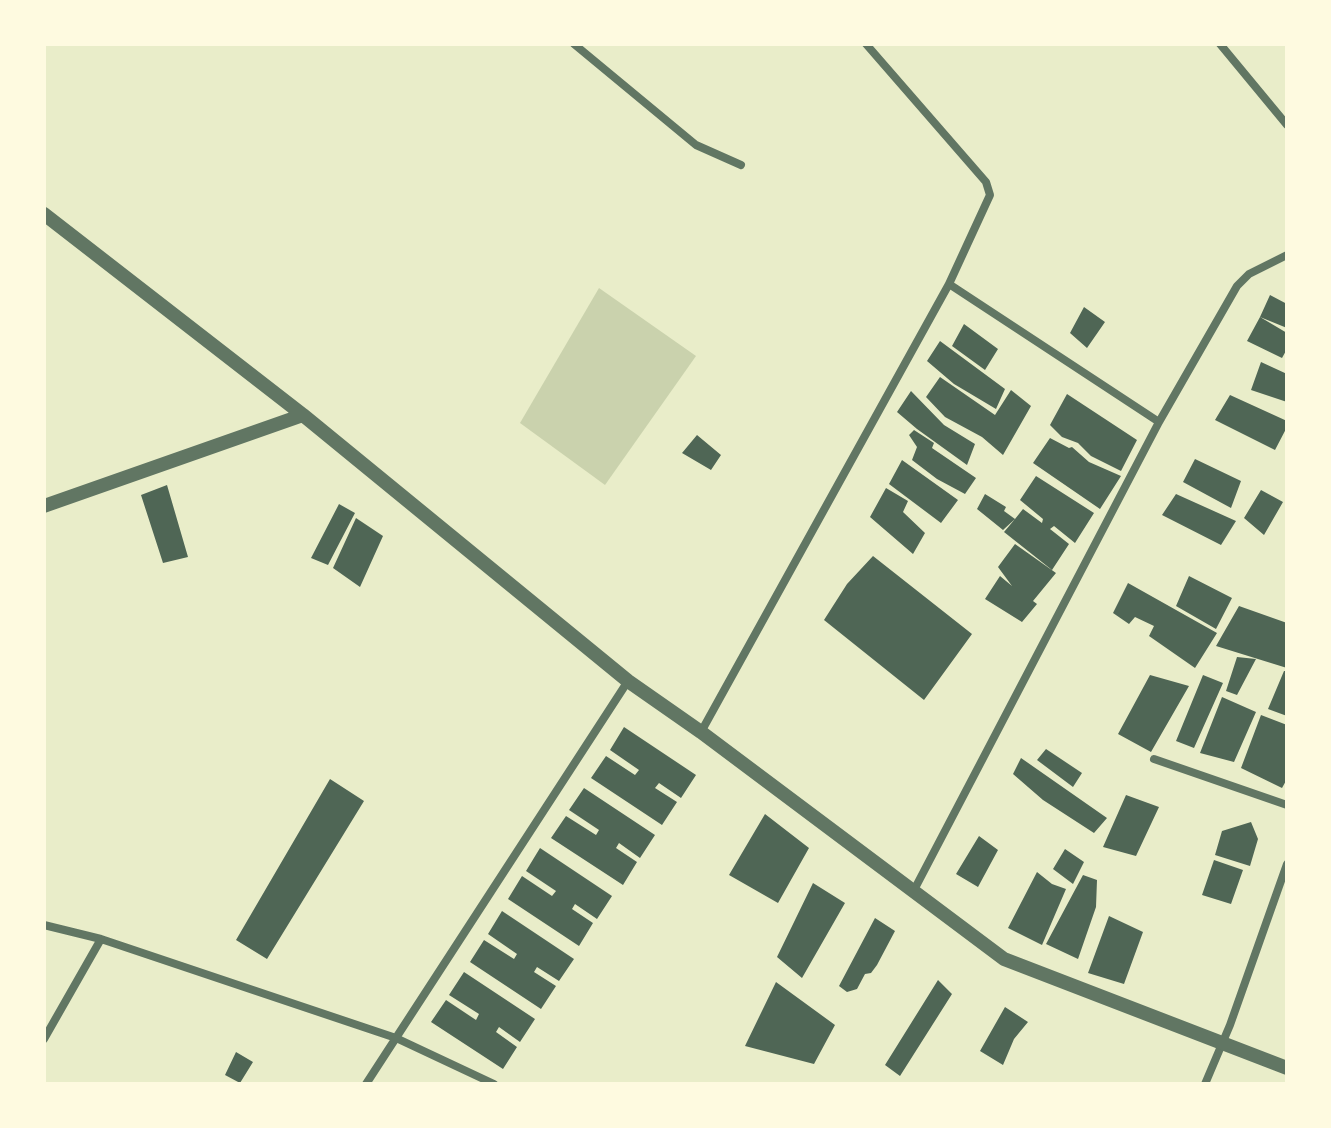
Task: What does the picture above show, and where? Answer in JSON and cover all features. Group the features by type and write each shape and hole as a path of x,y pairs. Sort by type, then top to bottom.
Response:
{"street":[{"path":"574,44 696,145 741,165"},
{"path":"701,732 949,284 990,195 989,188 866,44"},
{"path":"1220,44 1287,125"},
{"path":"44,214 303,415 628,681 1004,959 1287,1068"},
{"path":"913,892 1159,422 1237,286 1249,274 1287,255"},
{"path":"949,284 1159,422"},
{"path":"44,506 303,415"},
{"path":"366,1084 628,681"},
{"path":"1154,759 1287,805"},
{"path":"1205,1084 1287,864"},
{"path":"44,925 101,939 396,1038 494,1084"},
{"path":"44,1039 101,939"}],"green space":[{"path":"599,288 696,356 605,485 520,423"}],"building":[{"path":"1270,295 1287,304 1287,328 1260,317"},
{"path":"1084,307 1105,322 1087,348 1070,333"},
{"path":"1260,317 1287,333 1287,349 1282,358 1247,341"},
{"path":"964,324 998,349 985,370 952,346"},
{"path":"940,341 1005,389 996,409 954,384 927,361"},
{"path":"1261,362 1287,374 1287,402 1251,390"},
{"path":"940,377 995,415 1011,390 1031,406 1003,455 982,437 945,417 926,397"},
{"path":"911,391 944,425 975,444 967,465 897,412"},
{"path":"1067,394 1137,440 1121,471 1091,456 1078,443 1062,437 1050,425"},
{"path":"1230,395 1287,421 1275,450 1215,420"},
{"path":"914,430 934,443 932,448 976,478 965,494 937,479 912,460 917,447 909,435"},
{"path":"697,435 721,455 711,470 682,453"},
{"path":"1050,438 1072,447 1089,462 1121,476 1100,509 1033,463"},
{"path":"1195,459 1241,481 1231,508 1183,482"},
{"path":"902,460 958,500 941,523 889,484"},
{"path":"1036,476 1094,513 1075,543 1054,526 1050,529 1069,544 1052,570 1004,532 1023,509 1042,523 1043,519 1020,500"},
{"path":"167,485 188,557 163,563 141,495"},
{"path":"886,488 908,501 903,512 925,533 913,554 870,517"},
{"path":"1261,490 1283,502 1264,535 1244,518"},
{"path":"985,494 1006,507 1004,511 1015,519 1003,530 977,509"},
{"path":"1176,494 1236,521 1221,545 1162,515"},
{"path":"339,504 355,513 328,565 311,558"},
{"path":"356,518 383,536 360,587 333,568"},
{"path":"1015,544 1056,573 1033,601 1037,604 1022,622 985,599 1000,576 1012,586 998,567"},
{"path":"873,556 972,634 924,700 824,620 847,584"},
{"path":"1189,576 1232,598 1216,629 1176,606"},
{"path":"1128,583 1217,633 1195,668 1149,636 1154,626 1135,617 1129,624 1113,613"},
{"path":"1239,606 1287,623 1287,668 1216,646"},
{"path":"1237,657 1256,659 1237,695 1226,691"},
{"path":"1284,671 1287,671 1287,716 1268,709"},
{"path":"1150,675 1189,686 1151,752 1118,734"},
{"path":"1203,675 1223,683 1194,748 1176,741"},
{"path":"1222,697 1256,712 1234,762 1200,753"},
{"path":"1261,715 1287,725 1287,779 1282,788 1241,768"},
{"path":"624,727 696,775 681,798 659,783 655,788 677,802 662,825 591,778 606,756 635,775 639,770 610,750"},
{"path":"1046,749 1082,773 1073,787 1037,760"},
{"path":"1021,758 1107,818 1094,833 1043,800 1013,774"},
{"path":"330,779 364,801 267,959 236,940"},
{"path":"584,788 655,835 640,858 619,843 616,848 637,862 623,885 551,838 566,816 596,835 599,830 569,810"},
{"path":"1126,795 1159,807 1136,856 1103,847"},
{"path":"765,814 809,848 778,903 729,875"},
{"path":"1251,822 1258,839 1250,866 1215,855 1222,831"},
{"path":"979,836 998,850 978,887 956,874"},
{"path":"540,848 612,896 597,919 575,904 572,909 593,923 579,946 508,899 522,876 552,896 556,891 526,871"},
{"path":"1065,849 1084,862 1073,884 1053,869"},
{"path":"1214,860 1243,870 1231,904 1202,895"},
{"path":"1037,872 1052,884 1066,889 1042,945 1008,928"},
{"path":"1083,875 1097,880 1096,907 1078,959 1046,944"},
{"path":"813,883 845,903 802,978 777,957"},
{"path":"502,911 574,959 559,981 537,967 534,972 556,986 541,1009 470,962 484,940 514,959 517,954 488,934"},
{"path":"1109,916 1143,932 1124,984 1088,973"},
{"path":"875,918 895,931 871,973 865,974 857,989 847,992 839,986"},
{"path":"464,972 535,1019 520,1042 499,1027 496,1032 517,1047 503,1069 431,1022 446,1000 476,1020 479,1014 449,995"},
{"path":"938,980 952,994 900,1076 885,1065"},
{"path":"776,982 835,1025 814,1064 745,1046"},
{"path":"1005,1007 1028,1022 1014,1039 1003,1065 980,1051"},
{"path":"236,1052 253,1062 240,1083 225,1075"}]}
